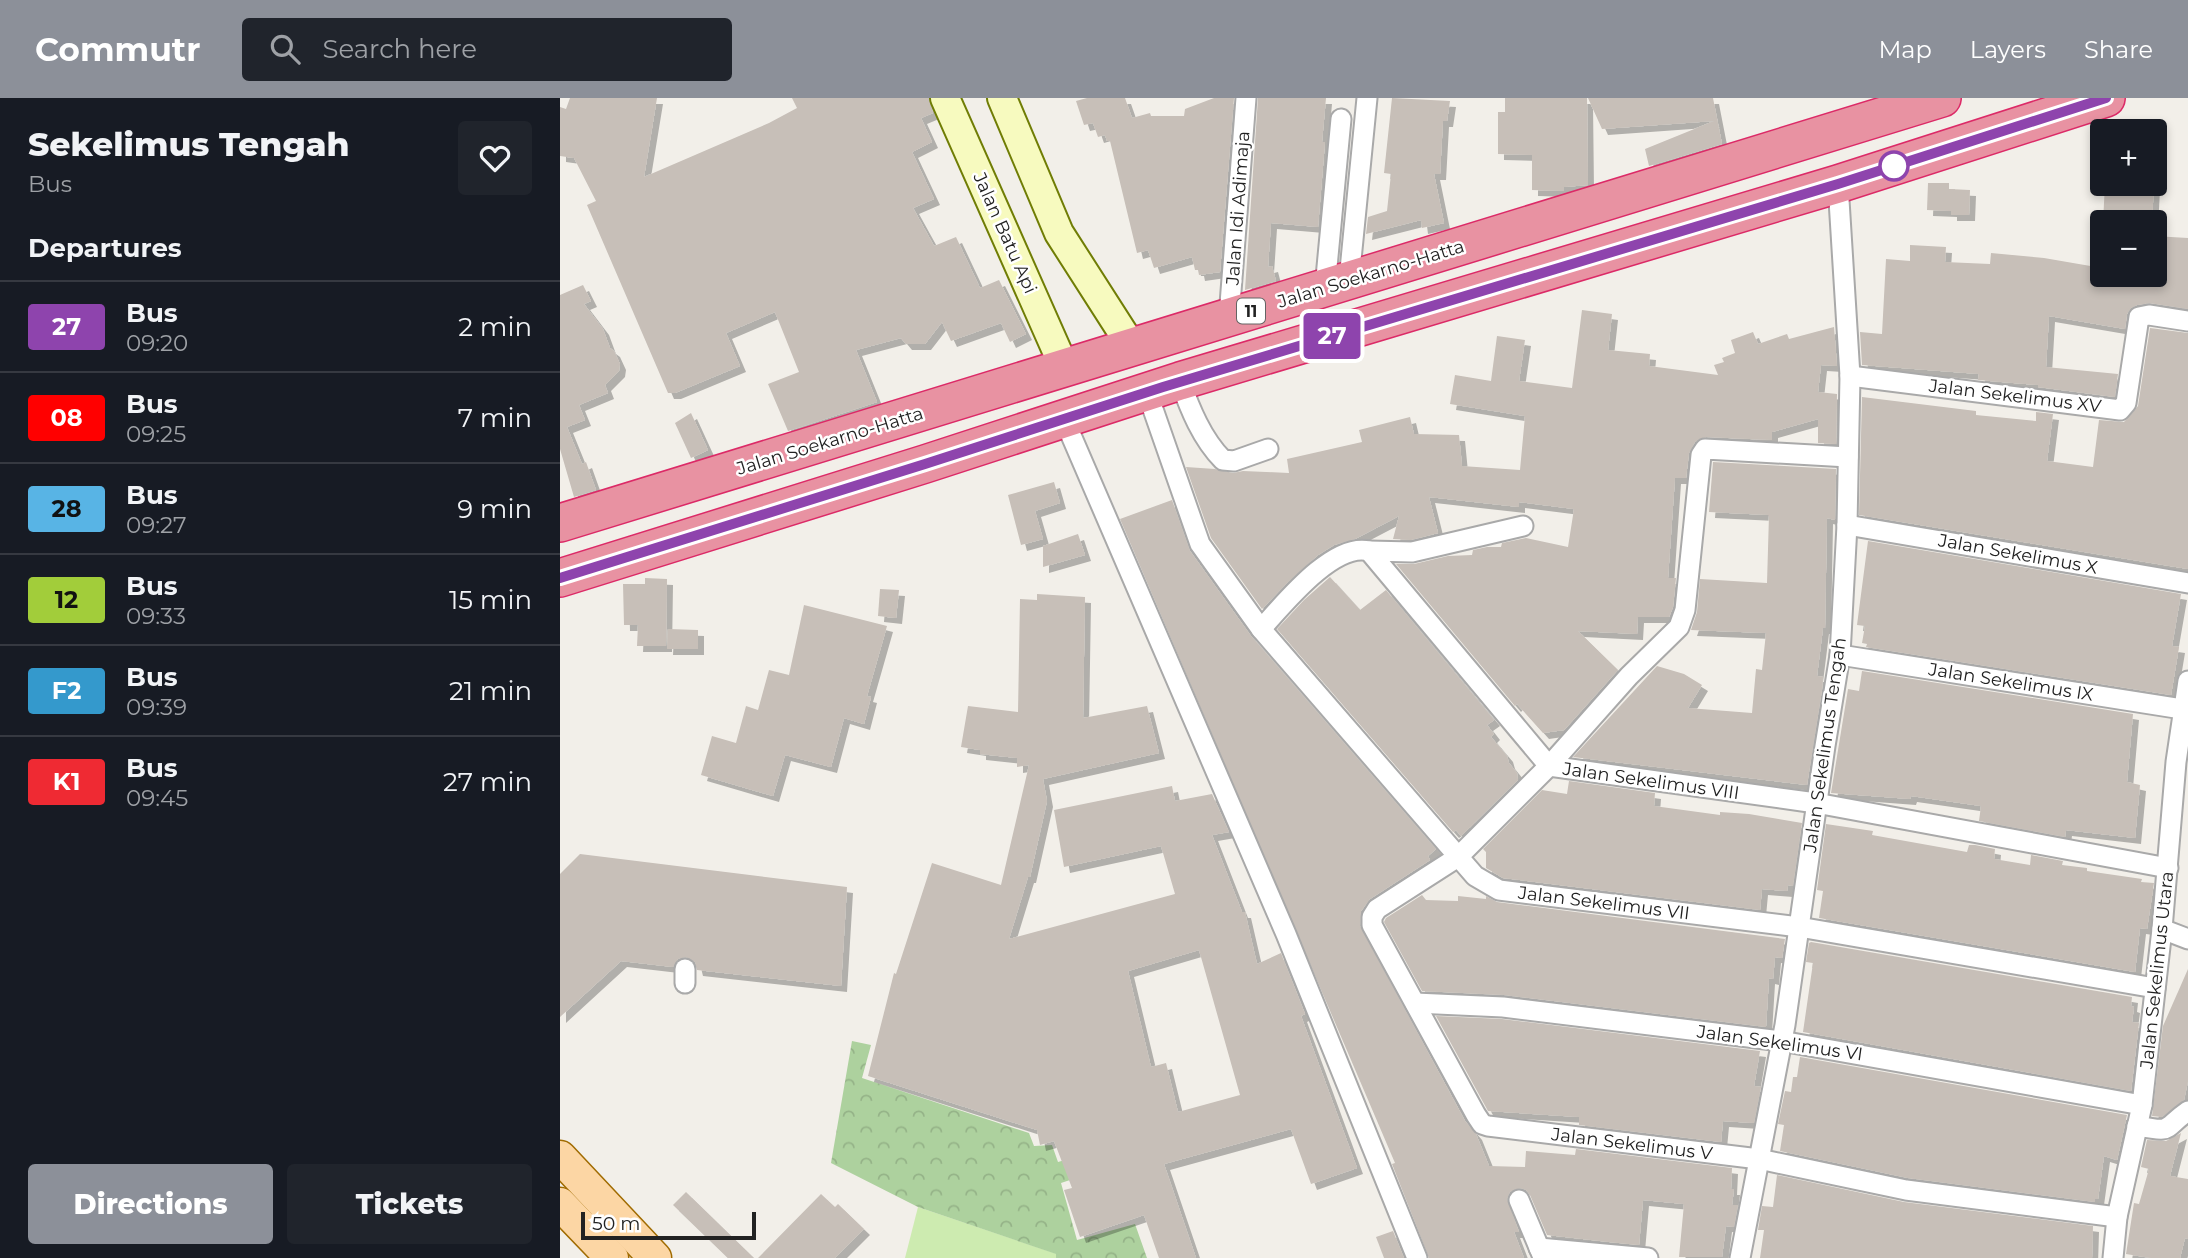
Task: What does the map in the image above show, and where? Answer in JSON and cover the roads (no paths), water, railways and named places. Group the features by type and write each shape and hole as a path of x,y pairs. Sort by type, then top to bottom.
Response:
{"highway":[{"name":"Jalan Soekarno-Hatta","path":"560,523 1942,98"},
{"path":"560,578 1163,387 1838,184 2106,98"}],"main road":[{"path":"560,1157 655,1258"},
{"path":"560,1204 612,1258"}],"street":[{"name":"Jalan Batu Api","path":"945,98 1065,369"},
{"path":"1002,98 1059,233 1132,347"},
{"name":"Jalan Idi Adimaja","path":"1229,317 1246,98"},
{"path":"1337,284 1367,98"},
{"path":"1337,284 1341,119"},
{"name":"Jalan Sekelimus Tengah","path":"1740,1258 1782,1041 1840,656 1847,525 1850,376 1838,184"},
{"name":"Jalan Sekelimus XV","path":"1850,376 2120,410 2126,403 2139,317 2149,315 2188,321"},
{"path":"1163,387 1192,413 1215,452 1223,460 1234,461 1268,449"},
{"name":"Jalan Sekelimus VII","path":"1163,387 1200,544 1261,629 1475,876 1500,890 1799,927 2155,988"},
{"path":"1063,419 1286,934 1417,1258"},
{"path":"1458,858 1549,766 1629,676 1679,627 1685,610 1701,455 1705,449 1848,457"},
{"name":"Jalan Sekelimus X","path":"1847,525 2188,583"},
{"path":"1261,629 1303,583 1344,553 1363,549 1412,552 1523,526"},
{"name":"Jalan Sekelimus VIII","path":"1369,551 1549,766 1816,803 2168,868"},
{"name":"Jalan Sekelimus IX","path":"1840,656 2182,709"},
{"name":"Jalan Sekelimus Utara","path":"2113,1258 2117,1217 2142,1105 2182,763 2182,709 2188,681"},
{"name":"Jalan Sekelimus V","path":"1458,858 1377,909 1372,917 1372,925 1482,1124 1759,1159 1906,1191 2117,1217"},
{"path":"2162,929 2188,939"},
{"name":"Jalan Sekelimus VI","path":"1415,1003 1503,1007 1782,1041 2142,1105"},
{"path":"2165,1130 2171,1128 2179,1115 2188,1111"},
{"path":"2137,1126 2188,1136"},
{"path":"1519,1200 1541,1253 1648,1258"}]}
